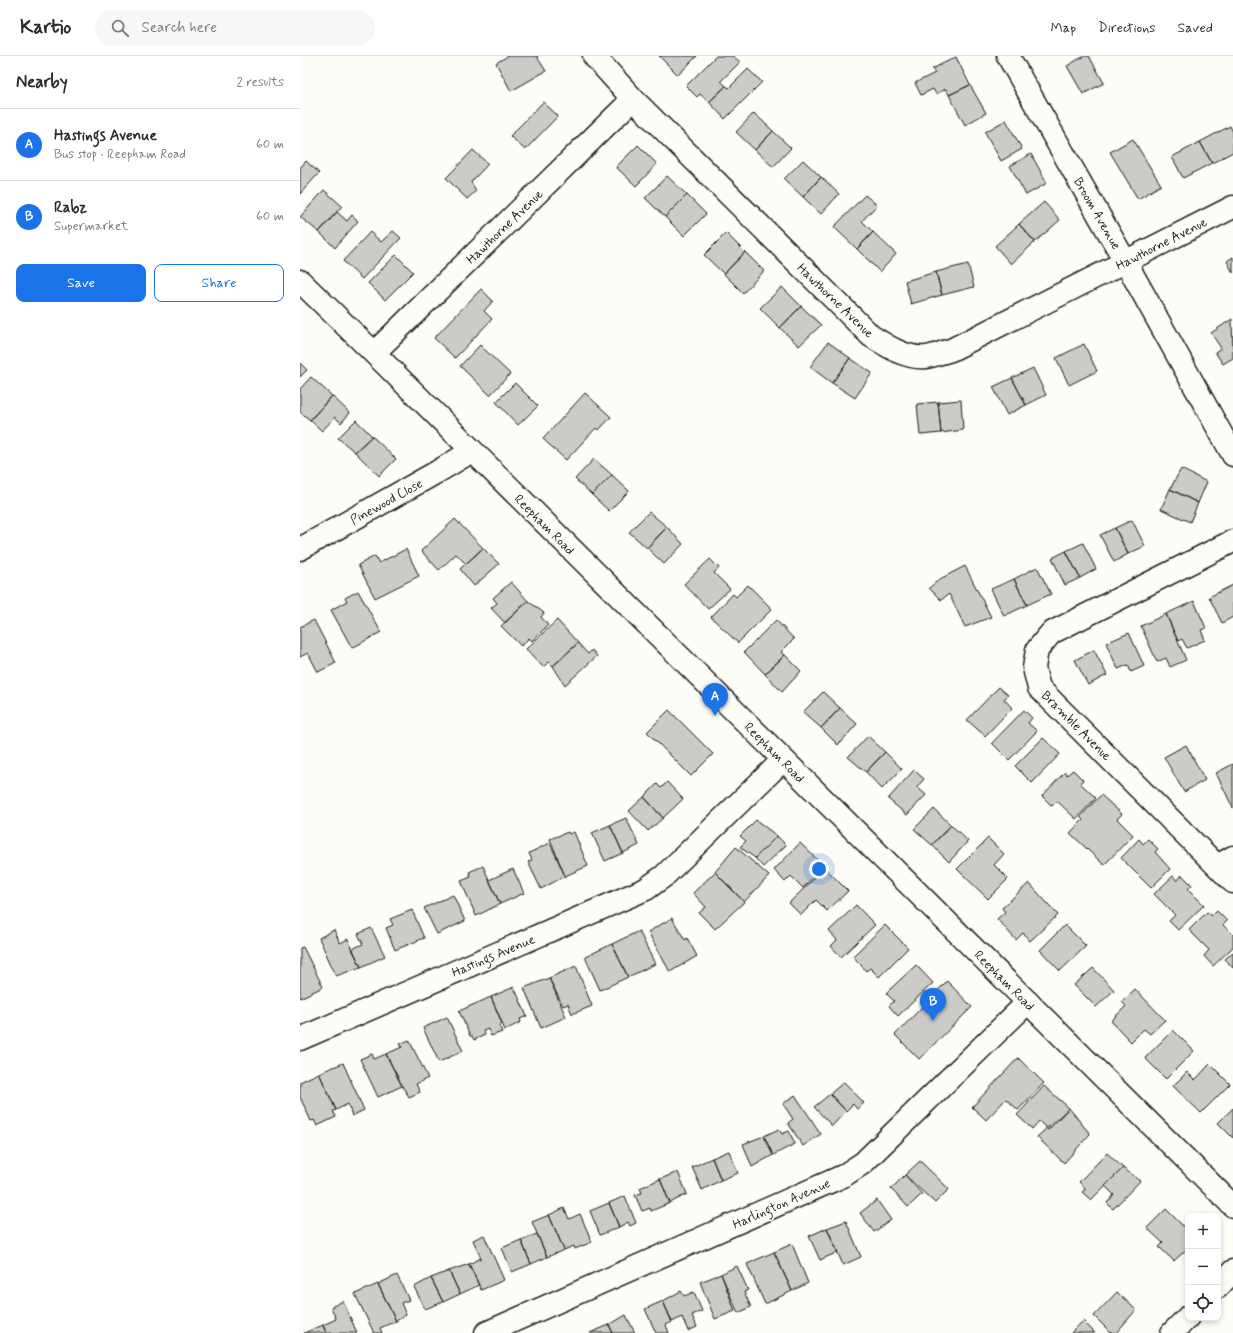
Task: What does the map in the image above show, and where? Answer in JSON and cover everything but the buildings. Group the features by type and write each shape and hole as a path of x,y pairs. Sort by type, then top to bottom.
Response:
{"street":[{"name":"Hawthorne Avenue","path":"594,56 633,99 870,336 889,348 906,355 925,357 951,350 1233,207"},
{"name":"Broom Avenue","path":"1008,56 1126,261 1233,455"},
{"name":"Hawthorne Avenue","path":"374,353 633,99"},
{"name":"Reepham Road","path":"300,281 1233,1206"},
{"name":"Pinewood Close","path":"300,549 472,451"},
{"name":"Bramble Avenue","path":"1233,541 1050,633 1037,650 1034,668 1039,688 1225,861 1233,882"},
{"name":"Hastings Avenue","path":"300,1039 646,889 664,876 783,760"},
{"name":"Harlington Avenue","path":"486,1333 843,1176 863,1163 1028,1002"},
{"path":"1220,1285 1233,1272"},
{"path":"1172,1333 1185,1320"}],"place":[{"name":"Hastings Avenue","path":"715,716"},
{"name":"Rabz","path":"933,1021"}]}
